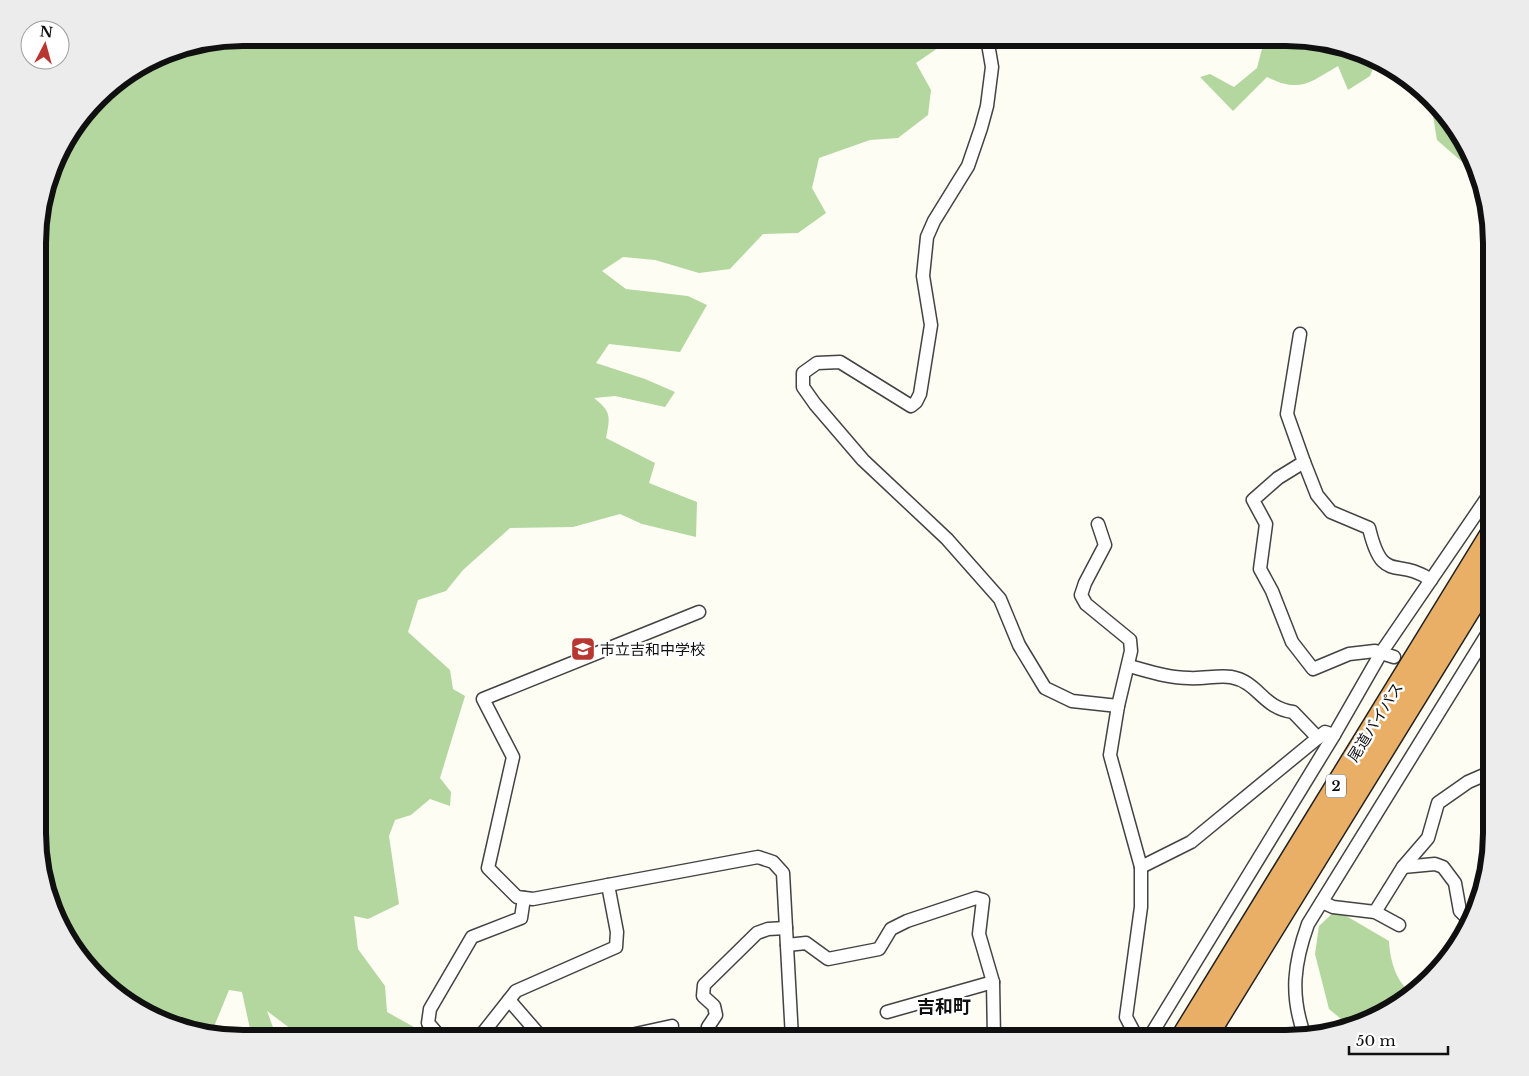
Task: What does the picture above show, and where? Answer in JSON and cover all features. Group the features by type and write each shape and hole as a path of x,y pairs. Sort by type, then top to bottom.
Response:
{"highway":[{"name":"尾道バイパス","path":"1187,1030 1483,548"},
{"name":"尾道バイパス","path":"1210,1030 1483,587"}],"street":[{"path":"988,46 992,67 987,106 981,128 968,166 934,221 927,237 923,276 932,325 920,394 916,402 911,406 840,362 817,363 803,373 803,387 815,404 863,460 947,539 1000,599 1019,646 1045,688 1072,701 1118,706"},
{"path":"1300,334 1286,414 1317,495 1331,512 1369,528 1375,552 1389,567 1420,573 1431,580"},
{"path":"1304,462 1278,478 1254,500 1266,524 1260,569 1272,592 1292,642 1313,669 1349,654 1375,651 1394,657"},
{"path":"1154,1030 1334,735 1381,653 1483,504"},
{"path":"1098,524 1106,545 1085,583 1081,595 1086,604 1130,640 1131,651 1118,706 1110,755 1141,866 1141,907 1126,1017 1133,1030"},
{"path":"699,612 483,699 513,757 488,868 517,897 533,899 758,857 773,862 783,873 792,1030"},
{"path":"1302,1029 1297,1015 1294,984 1298,954 1308,924 1483,641"},
{"path":"1128,666 1168,676 1188,678 1230,677 1244,681 1255,688 1265,700 1280,710 1293,712 1318,738"},
{"path":"1441,684 1452,691"},
{"path":"1141,866 1191,842 1325,732 1334,735"},
{"path":"1375,912 1404,867 1428,838 1438,803 1468,782 1483,775"},
{"path":"1404,867 1435,864 1443,867 1455,884 1460,911 1464,915"},
{"path":"485,1030 516,991 616,947 618,932 608,885"},
{"path":"434,1030 428,1023 430,1009 472,937 521,918 524,898"},
{"path":"787,944 806,943 828,959 879,949 891,929 907,920 976,898 983,900 979,934 993,982 994,1030"},
{"path":"1322,902 1334,907 1375,912 1399,925"},
{"path":"709,1030 708,1028 716,1015 714,1006 703,996 704,985 757,934 768,929 786,928"},
{"path":"887,1012 993,982"},
{"path":"509,1000 535,1030"},
{"path":"654,1030 672,1026"}],"green space":[{"path":"243,46 938,46 938,48 916,63 931,90 928,115 898,138 870,140 819,158 812,188 826,213 798,233 763,234 730,269 699,273 655,260 623,257 602,271 626,289 688,296 707,305 680,352 609,344 596,363 645,379 675,392 665,407 615,396 594,398 607,411 609,420 606,438 655,463 649,483 697,502 696,537 642,524 620,514 573,527 510,528 463,570 446,591 418,600 408,632 450,670 453,689 465,696 440,778 451,792 450,806 430,799 411,815 395,820 389,836 399,904 368,919 354,916 358,949 385,986 387,1012 419,1030 292,1030 267,1011 274,1030 250,1030 242,992 229,990 214,1027 168,1015 134,997 113,981 95,963 79,942 61,908 53,884 48,859 46,833 46,243 50,205 61,168 87,123 113,95 134,79 168,61 192,53 217,48"},
{"path":"1263,46 1286,46 1324,50 1361,61 1373,67 1370,76 1348,90 1338,66 1304,84 1288,84 1267,77 1233,111 1200,77 1210,74 1234,87 1257,68"},
{"path":"1432,111 1450,134 1467,166 1437,140"},
{"path":"1336,910 1389,941 1394,968 1400,981 1407,989 1373,1009 1343,1021 1329,1009 1315,954 1319,926"}],"place":[{"name":"市立吉和中学校","path":"583,649"}],"district":[{"name":"吉和町","path":"944,1007"}]}
